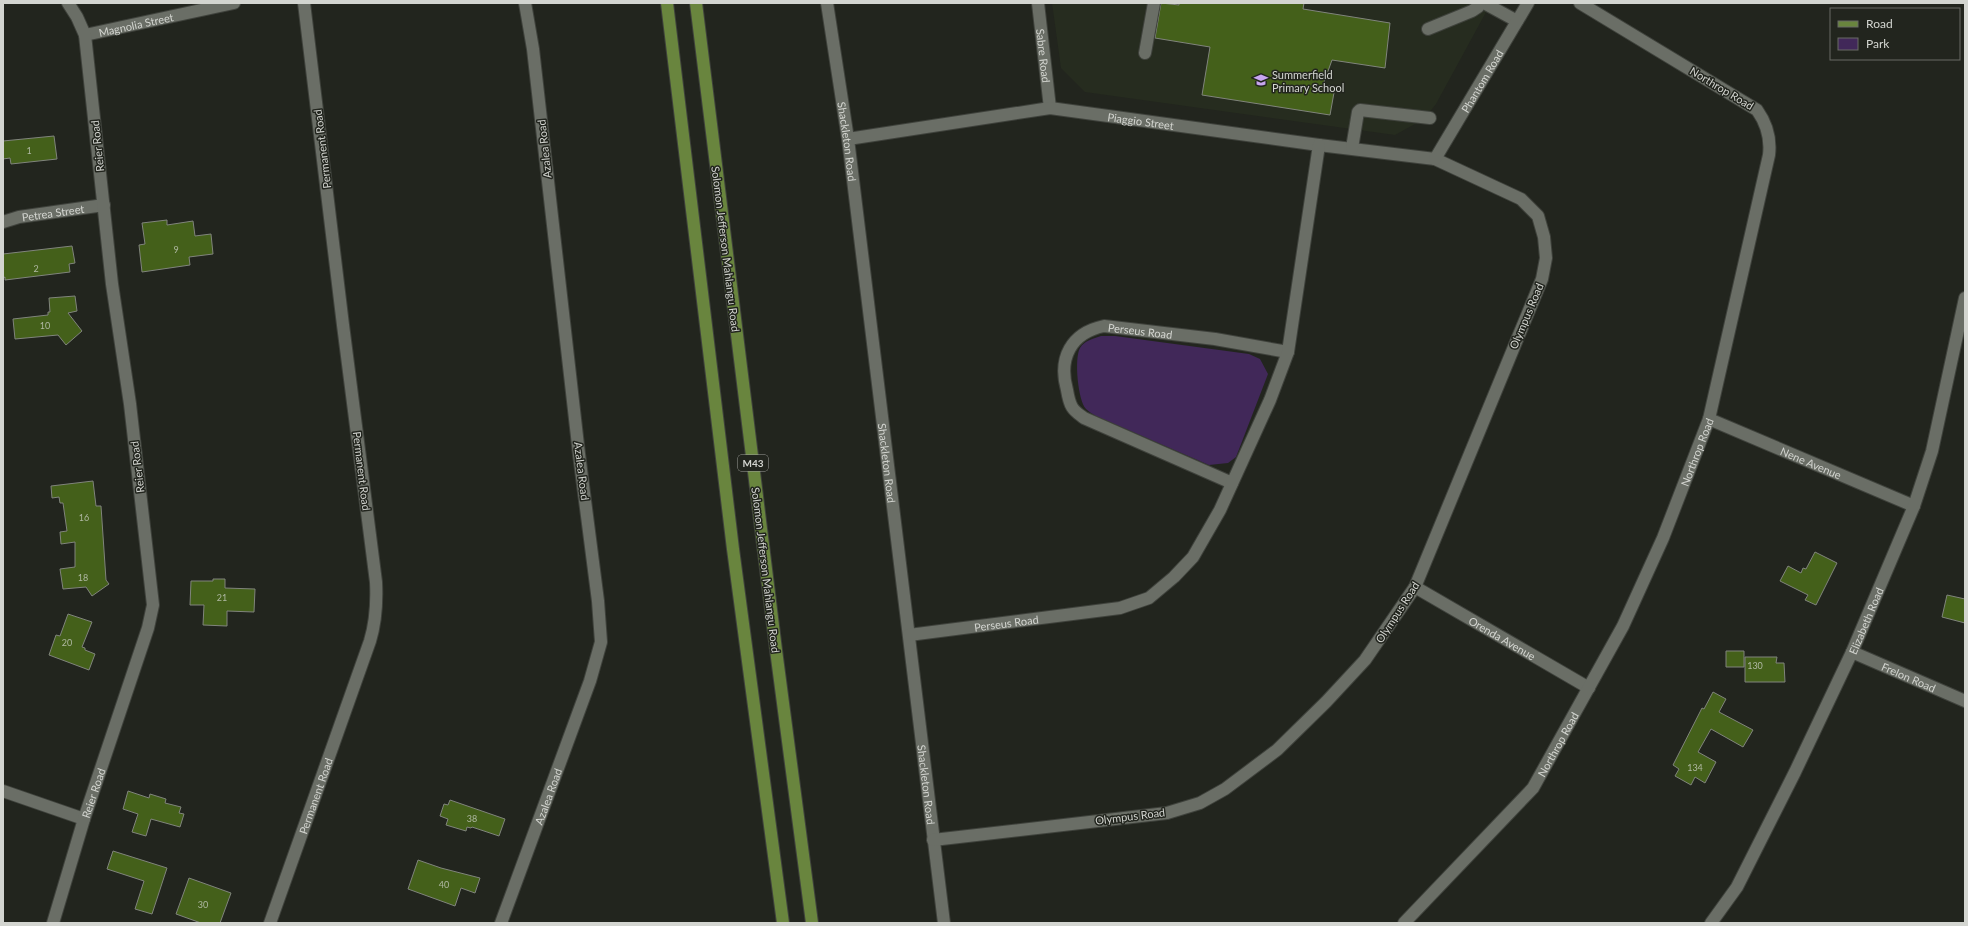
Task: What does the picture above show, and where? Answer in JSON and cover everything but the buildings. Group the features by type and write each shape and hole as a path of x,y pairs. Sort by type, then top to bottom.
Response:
{"main road":[{"name":"M43","path":"667,3 733,549 783,923"},
{"name":"Solomon Jefferson Mahlangu Road","path":"696,3 775,642 812,923"}],"street":[{"name":"Reier Road","path":"53,923 84,819 148,628 153,605 131,412 112,284 85,35 77,16 68,3"},
{"name":"Magnolia Street","path":"85,35 234,3"},
{"name":"Permanent Road","path":"270,923 370,641 375,622 376,602 376,582 304,3"},
{"name":"Azalea Road","path":"501,923 590,681 601,642 598,601 576,430 532,50 525,3"},
{"name":"Shackleton Road","path":"827,3 848,139 944,923"},
{"name":"Sabre Road","path":"1038,3 1050,108"},
{"path":"1145,53 1154,3"},
{"path":"1428,29 1472,11 1478,7 1480,3"},
{"path":"1484,3 1517,21"},
{"name":"Phantom Road","path":"1435,159 1528,3"},
{"name":"Northrop Road","path":"1404,923 1533,788 1623,626 1664,538 1709,419 1769,155 1770,144 1766,122 1757,110 1580,3"},
{"name":"Piaggio Street","path":"848,139 1050,108 1319,145 1435,159"},
{"path":"1352,148 1358,112 1360,110 1430,118"},
{"name":"Perseus Road","path":"909,635 1120,608 1149,598 1174,578 1193,557 1220,510 1267,407 1288,352 1319,145"},
{"name":"Olympus Road","path":"933,840 1167,813 1200,803 1225,789 1277,750 1326,702 1365,660 1415,587 1542,279 1546,258 1544,237 1538,216 1521,199 1435,159"},
{"name":"Petrea Street","path":"3,222 19,217 104,205"},
{"name":"Elizabeth Road","path":"1711,923 1737,886 1796,772 1852,652 1914,506 1932,451 1965,298"},
{"name":"Perseus Road","path":"1232,483 1084,418 1073,408 1065,383 1065,360 1069,350 1078,337 1092,328 1104,326 1215,339 1288,352"},
{"name":"Nene Avenue","path":"1709,419 1914,506"},
{"name":"Orenda Avenue","path":"1415,587 1589,688"},
{"name":"Frelon Road","path":"1852,652 1965,701"},
{"path":"3,791 84,819"}],"shaded area":[{"name":"Summerfield Primary School","path":"1052,3 1491,3 1436,104 1424,119 1395,135 1085,92 1061,68"}],"green space":[{"path":"1101,336 1115,336 1249,354 1260,359 1268,374 1236,457 1228,463 1209,465 1096,416 1087,410 1083,404 1079,389 1077,370 1078,353 1084,343"}],"place":[{"name":"Summerfield Primary School","path":"1261,80"}]}
